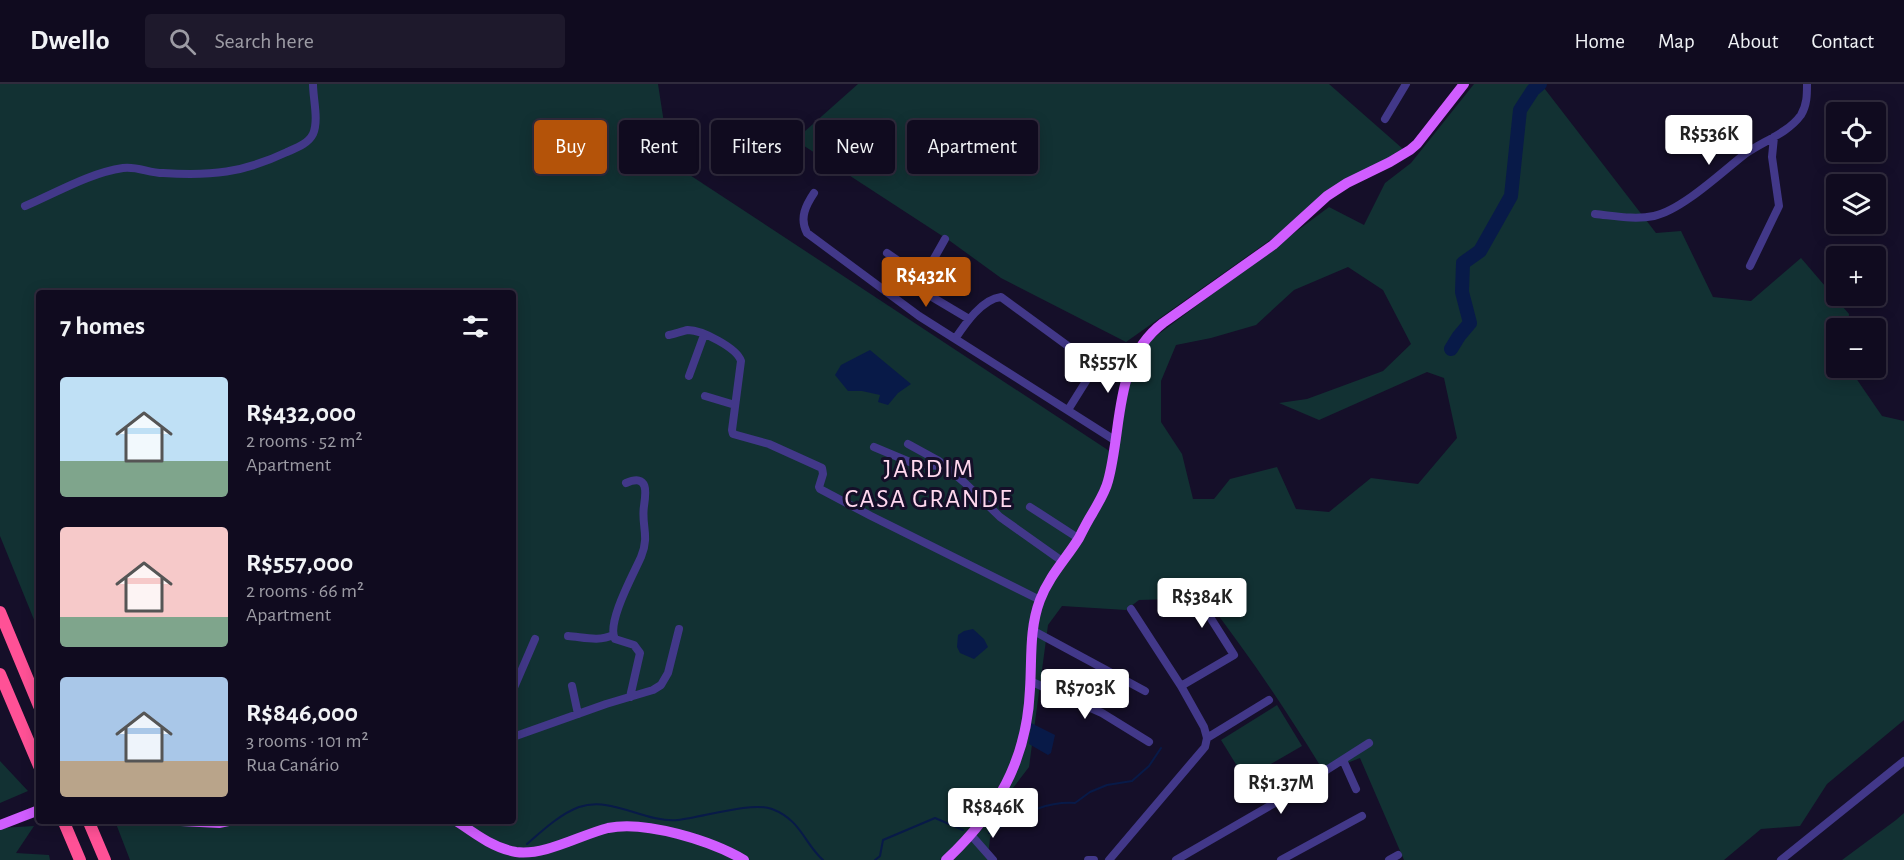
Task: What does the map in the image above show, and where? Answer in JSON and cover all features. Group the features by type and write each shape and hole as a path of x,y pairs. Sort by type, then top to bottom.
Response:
{"highway":[{"path":"0,612 36,698"},
{"path":"0,674 36,759"},
{"path":"65,824 80,860"},
{"path":"90,824 105,860"}],"main road":[{"path":"946,860 986,818 1000,795 1024,739 1032,630 1040,600 1106,488 1128,371 1153,330 1273,245 1327,196 1347,183 1390,162 1417,144 1464,84"},
{"path":"0,825 36,811"},
{"path":"461,824 491,843 517,852 532,851 608,828 628,826 689,838 725,850 744,860"}],"street":[{"path":"25,206 89,178 121,168 136,167 160,173 209,173 244,169 273,159 305,143 312,135 315,123 314,84"},
{"path":"1385,119 1406,84"},
{"path":"1595,214 1637,218 1656,216 1674,208 1744,155 1791,126 1802,113 1807,96 1807,84"},
{"path":"1750,266 1779,206 1772,157 1774,137"},
{"path":"814,192 802,217 807,232 919,316 1116,441"},
{"path":"945,239 923,278 921,286 927,294 969,319"},
{"path":"887,253 923,278"},
{"path":"955,339 969,319 982,307 996,297 1001,297 1083,357"},
{"path":"669,335 690,330 728,346 740,356 733,434 769,444 822,468 820,489 1040,600"},
{"path":"689,376 704,335"},
{"path":"1068,410 1088,378"},
{"path":"705,396 735,405"},
{"path":"908,444 944,466 1000,517 1062,561"},
{"path":"874,447 918,465 944,466"},
{"path":"613,635 623,594 643,554 646,536 645,488 642,483 635,480 626,483"},
{"path":"1030,507 1078,538"},
{"path":"1180,686 1234,655 1196,595"},
{"path":"1108,860 1204,747 1207,738 1204,727 1180,686 1131,609"},
{"path":"516,736 661,685 668,673 678,629"},
{"path":"1032,630 1145,691"},
{"path":"568,636 598,639 613,635"},
{"path":"613,635 615,639 634,645 640,653 630,697"},
{"path":"516,683 535,639"},
{"path":"1030,681 1102,713 1149,742"},
{"path":"572,686 578,714"},
{"path":"1207,738 1269,700"},
{"path":"1176,860 1273,804 1370,743"},
{"path":"1343,760 1356,789"},
{"path":"1781,860 1904,761"},
{"path":"1281,860 1362,816"},
{"path":"971,835 993,860"},
{"path":"1389,860 1398,855"},
{"path":"1088,860 1094,860"}],"green space":[{"path":"0,84 658,84 664,120 619,120 619,174 688,174 1117,456 1131,371 1148,342 1329,207 1364,225 1385,183 1411,163 1474,84 1541,84 1656,233 1681,231 1713,297 1751,301 1801,258 1826,287 1826,306 1842,306 1849,314 1849,318 1826,318 1826,378 1856,378 1882,416 1904,421 1904,720 1827,784 1800,826 1761,829 1724,860 1404,860 1360,758 1324,772 1267,684 1205,598 1139,600 1126,610 1062,606 1048,625 1029,767 1013,788 990,838 988,856 991,860 130,860 116,824 516,824 516,290 36,290 36,625 0,536","holes":["1348,267 1383,290 1411,344 1383,371 1307,399 1279,403 1319,420 1427,372 1444,378 1457,438 1418,484 1371,478 1329,512 1296,509 1277,467 1230,479 1214,499 1193,499 1182,454 1161,422 1161,381 1176,345 1256,325 1294,290"]},
{"path":"858,84 1329,84 1403,149 1126,342 1001,278 950,241 847,174 895,174 895,120 818,120"},
{"path":"815,122 815,153 803,145 803,133"},
{"path":"1277,705 1302,746 1245,779 1221,740"},
{"path":"0,761 28,791 0,803"},
{"path":"1904,813 1904,860 1842,860 1896,820"},
{"path":"34,826 16,853 49,855 50,860 0,860 0,828"}],"water":[{"path":"870,350 911,384 898,393 888,405 878,402 880,395 848,391 835,375 841,365"},
{"path":"973,629 984,639 988,647 974,659 960,653 957,647 958,635"},
{"path":"1031,723 1055,735 1051,753 1048,755 1029,744"}],"waterway":[{"path":"1451,349 1470,323 1462,292 1463,263 1480,251 1511,196 1520,110 1533,90 1540,84"},
{"path":"989,833 1040,808 1075,803 1090,792 1107,785 1132,781 1149,766 1161,748"},
{"path":"527,844 552,823 579,807 604,805 665,820 688,819 739,808 763,807 772,809 790,819 823,860"},
{"path":"875,860 880,856 883,840 935,818 963,830"}],"district":[{"name":"JARDIM CASA GRANDE","path":"929,483"}]}
